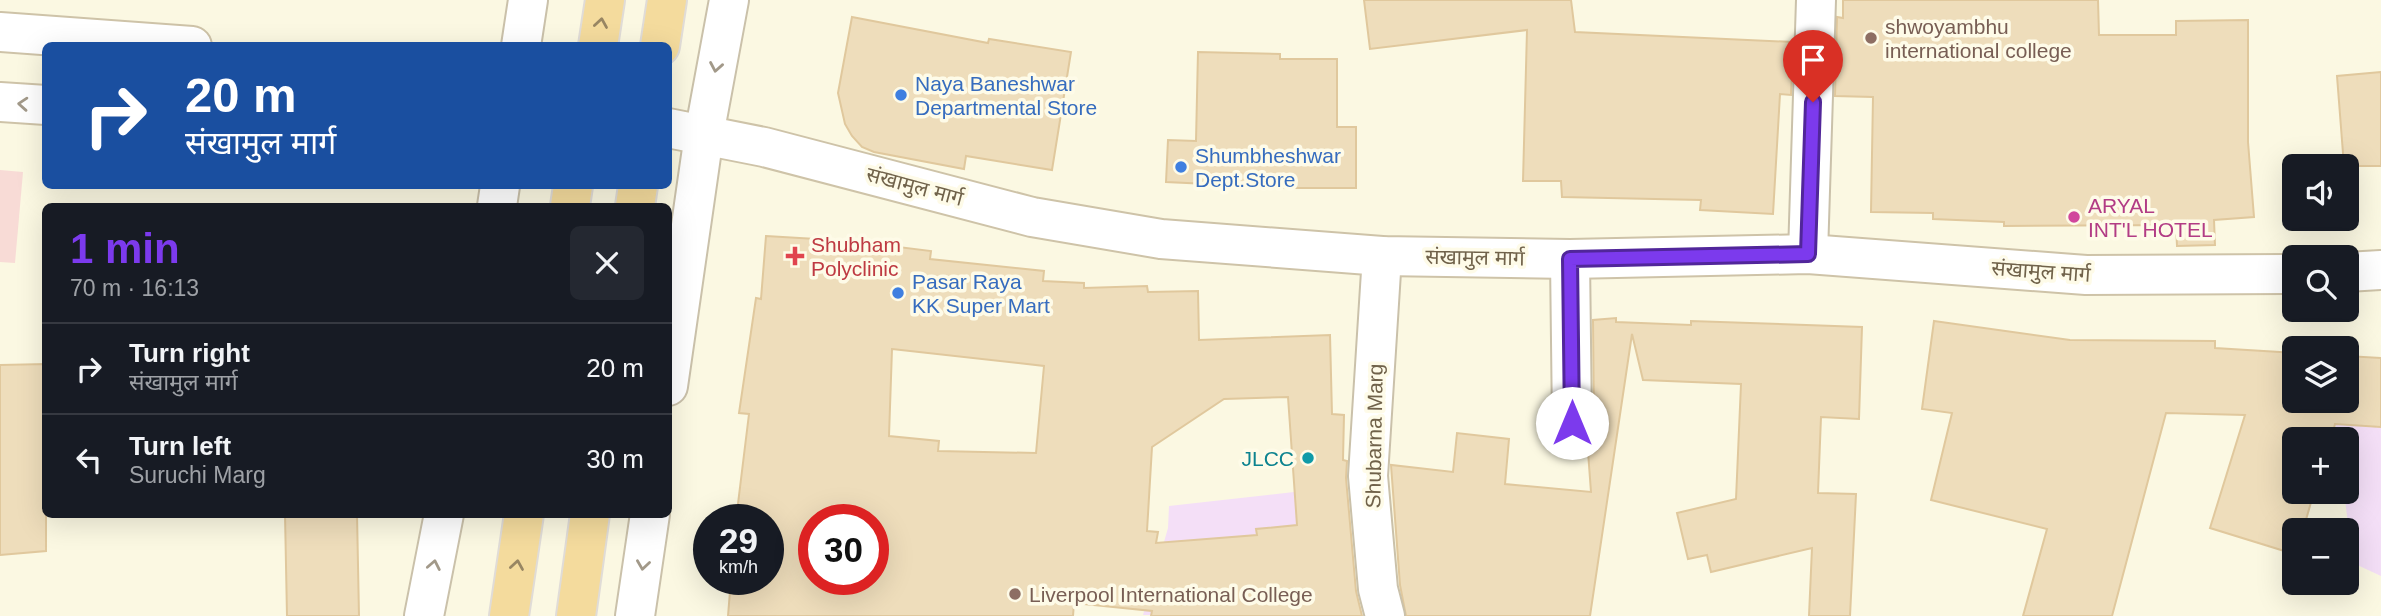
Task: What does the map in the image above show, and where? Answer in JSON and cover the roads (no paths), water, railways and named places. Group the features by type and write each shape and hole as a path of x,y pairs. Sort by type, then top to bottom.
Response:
{"highway":[{"path":"598,42 605,0"},
{"path":"661,42 667,0"},
{"path":"509,616 523,518"},
{"path":"576,616 589,518"}],"main road":[{"path":"522,42 528,0"},
{"path":"672,329 686,131 729,0"},
{"path":"1808,254 1816,0"},
{"path":"0,32 137,42"},
{"path":"0,102 42,105"},
{"name":"संखामुल मार्ग","path":"686,131 764,147 1032,217 1161,239 1382,256 1570,259 1808,254 2086,275 2282,274"},
{"name":"Shubarna Marg","path":"1382,256 1368,476 1378,589 1385,616"},
{"path":"1570,259 1572,423"},
{"path":"2359,272 2381,271"},
{"path":"424,616 443,518"},
{"path":"635,616 649,518"}],"place":[{"name":"shwoyambhu international college","path":"1871,38"},
{"name":"Naya Baneshwar Departmental Store","path":"901,95"},
{"name":"Shumbheshwar Dept.Store","path":"1181,167"},
{"name":"ARYAL INT'L HOTEL","path":"2074,217"},
{"name":"Shubham Polyclinic","path":"795,256"},
{"name":"Pasar Raya KK Super Mart","path":"898,293"},
{"name":"JLCC","path":"1308,458"},
{"name":"Liverpool International College","path":"1015,594"}]}
